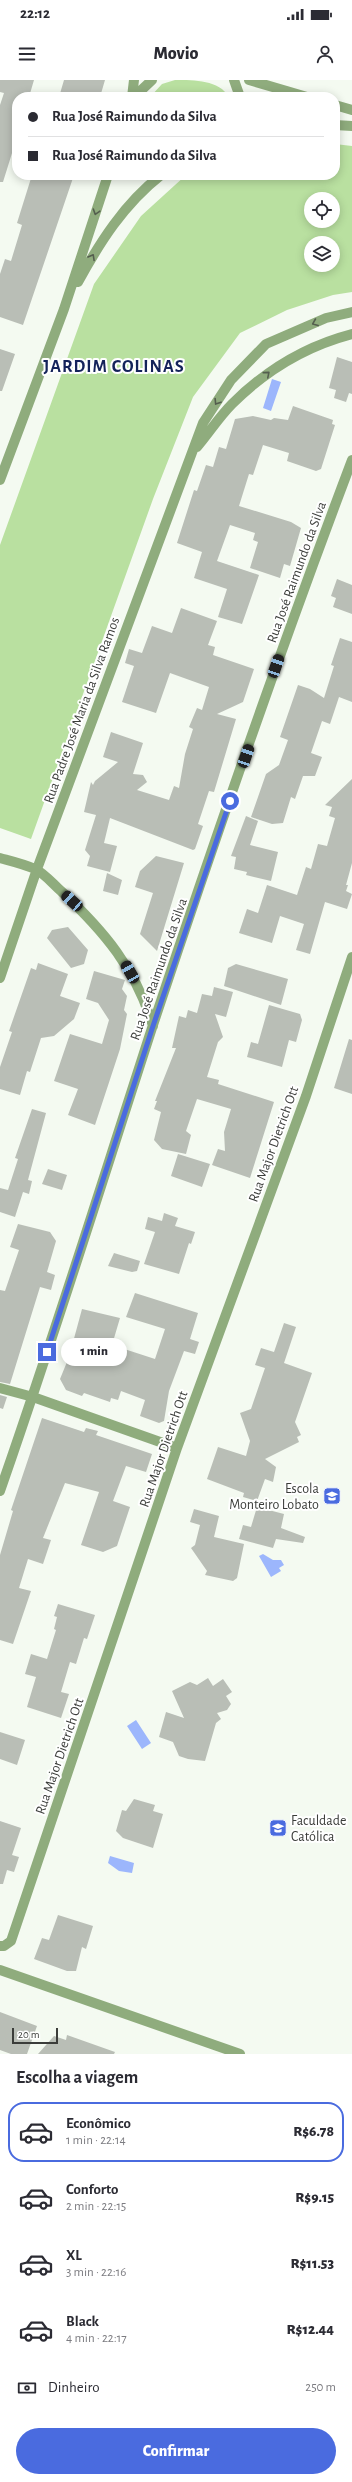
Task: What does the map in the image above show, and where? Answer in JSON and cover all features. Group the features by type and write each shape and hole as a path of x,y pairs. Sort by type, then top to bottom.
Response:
{"street":[{"path":"133,92 134,80"},
{"path":"139,92 152,80"},
{"path":"234,80 238,92"},
{"path":"249,80 290,92"},
{"path":"340,106 352,110"},
{"path":"340,125 352,126"},
{"path":"0,480 66,303 106,180"},
{"path":"66,303 100,243 119,216 142,190 155,180"},
{"name":"Rua Padre José Maria da Silva Ramos","path":"0,978 37,869 203,423 231,380 266,344 326,318 352,312"},
{"path":"192,454 232,404 276,366 328,340 352,334"},
{"name":"Rua José Raimundo da Silva","path":"0,1491 33,1397 153,1026 297,606 352,460"},
{"path":"0,858 37,869 83,911 106,937 137,982 145,999 153,1026"},
{"name":"Rua Major Dietrich Ott","path":"0,1946 4,1946 12,1941 177,1448 306,1096 352,957"},
{"path":"0,1388 33,1397 177,1448"},
{"path":"0,1970 240,2054"}],"green space":[{"path":"175,80 206,82 219,87 226,92 155,92 162,84"},
{"path":"340,145 352,146 352,292 333,295 287,310 240,333 193,397 153,499 31,839 0,828 0,545 94,284 141,216 181,180 340,180"}],"water":[{"path":"272,379 281,382 271,411 263,408"},
{"path":"263,1554 273,1560 281,1560 284,1565 279,1568 281,1571 271,1577 259,1556"},
{"path":"136,1720 151,1743 142,1749 127,1726"},
{"path":"110,1856 134,1863 132,1873 119,1871 108,1863"}],"building":[{"path":"0,80 34,80 30,92 12,92 12,153 3,182 0,182 0,105 4,93 0,92"},
{"path":"64,80 105,80 101,92 60,92"},
{"path":"30,180 72,180 23,325 0,317 0,274 5,259 11,261 22,225 17,223"},
{"path":"0,349 15,354 2,391 0,391"},
{"path":"337,357 352,362 352,394 349,393 346,402 334,398 336,390 329,388"},
{"path":"293,406 333,420 332,424 335,425 321,469 316,471 287,461 289,453 263,445 253,475 249,474 239,506 291,522 301,528 290,566 284,564 280,578 250,568 258,542 253,540 255,533 230,525 217,561 259,575 242,624 218,617 227,589 194,578 202,552 177,543 194,490 197,491 206,465 213,467 219,447 226,449 235,419 253,416 271,420 274,418 288,420"},
{"path":"337,579 352,585 352,614 333,607 336,598 331,596"},
{"path":"181,608 217,621 208,645 215,647 213,655 254,669 243,702 217,714 236,719 214,792 209,791 198,824 203,826 195,849 193,850 110,818 104,843 117,846 110,872 87,866 90,856 85,850 96,815 84,812 91,782 93,785 95,781 118,762 103,757 111,732 143,743 133,774 143,775 147,782 137,790 169,800 174,786 179,788 185,754 193,729 189,727 197,708 202,710 209,687 170,673 156,713 122,702 134,666 125,663 129,649 142,653 152,626 172,633"},
{"path":"340,638 352,642 352,702 339,697 330,724 322,721 311,753 322,757 315,776 303,776 295,799 291,797 283,823 272,824 251,817 266,774 279,765 288,740 280,737 298,685 310,689 324,698 334,666 331,665"},
{"path":"352,779 352,863 346,885 348,885 346,891 352,894 347,909 325,902 310,954 296,950 304,924 280,916 272,943 239,933 247,909 258,913 267,885 297,895 306,867 311,869 318,844 327,846 335,818 329,816 332,807 325,805"},
{"path":"246,816 258,821 250,845 278,852 271,881 246,875 247,872 234,869 236,857 231,856"},
{"path":"156,856 184,863 157,951 140,934 153,893 135,887 140,871"},
{"path":"107,873 122,880 118,895 103,891"},
{"path":"68,927 88,950 84,964 71,968 47,938 52,930"},
{"path":"38,963 68,974 60,996 80,1003 74,1019 54,1036 41,1038 30,1072 27,1071 20,1095 0,1089 0,1067 12,1032 9,1031 31,968 36,970"},
{"path":"236,964 288,979 281,1005 224,986 228,968"},
{"path":"94,971 125,980 122,989 127,996 124,1010 127,1014 120,1049 95,1125 68,1115 78,1089 54,1081 70,1034 102,1044 109,1020 98,1003 86,999"},
{"path":"214,987 233,992 226,1017 215,1014 223,1037 218,1042 207,1077 219,1080 218,1084 274,1102 250,1178 212,1165 218,1149 225,1151 224,1132 231,1109 197,1099 186,1131 191,1135 186,1154 162,1149 154,1140 161,1112 154,1109 157,1101 155,1101 176,1048 172,1048 179,1016 186,1018 188,1010 197,1013 202,994 212,996"},
{"path":"269,1005 300,1014 302,1020 296,1042 289,1040 282,1067 247,1057 251,1042 258,1044"},
{"path":"349,1039 352,1040 352,1094 334,1088"},
{"path":"32,1109 46,1113 28,1180 32,1181 29,1194 23,1192 15,1217 0,1212 0,1188 8,1190 18,1159 15,1158"},
{"path":"178,1154 210,1164 202,1187 171,1176"},
{"path":"48,1169 67,1175 62,1190 42,1184"},
{"path":"164,1213 178,1218 175,1226 195,1232 191,1244 189,1243 179,1274 144,1264 155,1232 145,1229 148,1217 162,1221"},
{"path":"18,1224 50,1232 56,1241 47,1272 55,1275 51,1290 40,1287 10,1384 0,1382 0,1290 5,1291 19,1250 10,1247"},
{"path":"114,1253 140,1261 137,1271 132,1272 108,1266"},
{"path":"135,1293 198,1313 190,1339 199,1342 195,1354 184,1351 169,1391 164,1421 159,1423 140,1416 145,1400 121,1391 118,1400 111,1398 110,1402 84,1393 82,1396 66,1390 60,1379 69,1357 82,1309 120,1318 112,1345 155,1359 165,1329 126,1317"},
{"path":"284,1323 296,1327 284,1363 312,1373 295,1422 301,1435 297,1437 299,1442 265,1459 276,1467 273,1482 265,1479 257,1501 243,1497 244,1493 207,1479 218,1447 246,1456 250,1441 240,1413 251,1409 265,1368 255,1365 261,1348 274,1352"},
{"path":"0,1395 7,1397 3,1409 0,1408"},
{"path":"42,1418 84,1432 86,1428 98,1431 96,1435 152,1454 146,1472 126,1466 113,1501 130,1507 117,1546 103,1552 81,1545 99,1492 65,1483 43,1538 51,1540 43,1564 28,1559 19,1588 31,1591 13,1644 0,1640 0,1555 13,1511 11,1510"},
{"path":"257,1507 284,1514 281,1528 305,1537 303,1543 276,1539 273,1548 239,1539 243,1525 251,1527"},
{"path":"194,1509 219,1516 214,1537 244,1544 237,1578 233,1581 205,1575 207,1571 191,1548 195,1545 200,1525 190,1522"},
{"path":"58,1604 95,1615 87,1639 84,1638 76,1664 70,1662 61,1692 69,1694 61,1718 27,1707 36,1677 25,1674 31,1654 47,1659 56,1630 54,1629 57,1617 54,1616"},
{"path":"208,1678 213,1686 223,1679 232,1692 226,1696 231,1704 227,1710 217,1713 221,1719 216,1723 205,1761 188,1759 179,1756 173,1742 159,1737 166,1712 184,1718 172,1691 190,1682 197,1685"},
{"path":"0,1732 25,1740 17,1765 0,1759"},
{"path":"134,1799 155,1805 153,1811 163,1814 153,1848 123,1838 116,1831 122,1810 126,1811"},
{"path":"0,1821 21,1828 12,1855 19,1857 14,1872 7,1870 3,1884 0,1884"},
{"path":"58,1915 93,1926 86,1949 82,1947 76,1971 67,1971 34,1959 42,1938 49,1940"},
{"path":"0,2012 37,2026 27,2054 11,2054 0,2050"},
{"path":"67,2035 115,2052 114,2054 38,2054 54,2036 66,2040"}],"place":[{"name":"Escola Monteiro Lobato","path":"332,1496"},
{"name":"Faculdade Católica","path":"278,1828"}],"district":[{"name":"JARDIM COLINAS","path":"114,366"}],"route":[{"path":"47,1352 153,1026 230,801"}]}
